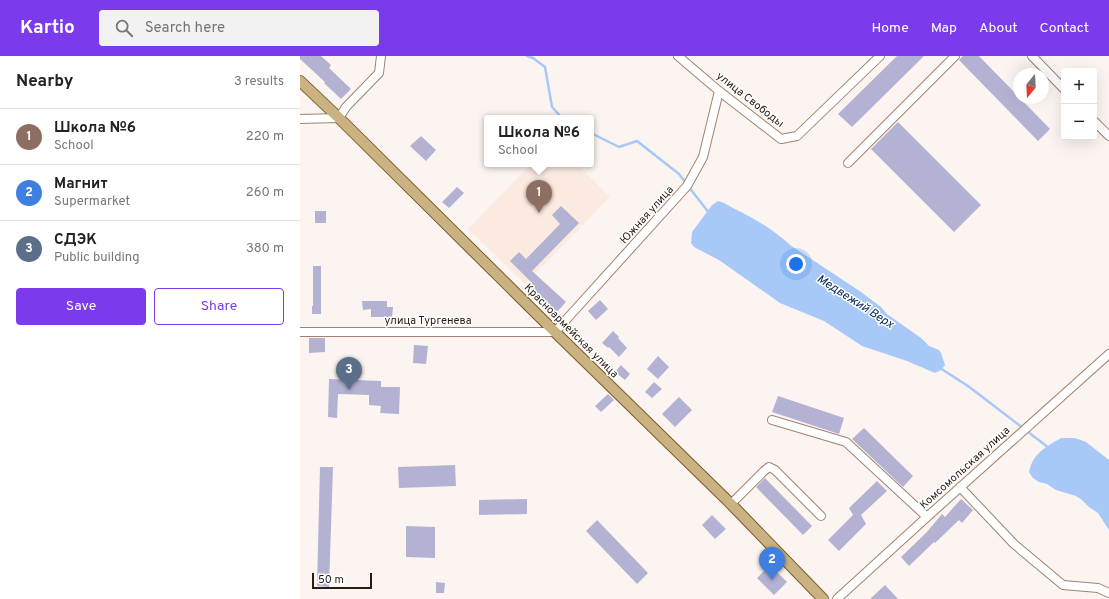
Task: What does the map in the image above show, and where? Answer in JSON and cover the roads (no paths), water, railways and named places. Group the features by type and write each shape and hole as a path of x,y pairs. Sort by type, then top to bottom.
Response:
{"main road":[{"name":"Красноармейская улица","path":"300,82 340,118 555,332 731,504 823,599"}],"street":[{"path":"300,119 340,118 346,107 378,73 381,56"},
{"name":"улица Свободы","path":"678,56 719,91 781,139 797,136 880,56"},
{"path":"848,163 955,56"},
{"path":"1032,56 1061,86"},
{"name":"Южная улица","path":"555,332 687,186 703,157 719,91"},
{"path":"1097,124 1109,136"},
{"name":"улица Тургенева","path":"300,332 555,332"},
{"name":"Комсомольская улица","path":"837,599 1109,354"},
{"path":"772,420 846,442 927,517"},
{"path":"731,504 769,467 775,470 821,516"},
{"path":"960,487 1014,544 1063,586 1098,588 1109,593"}],"water":[{"path":"718,201 764,225 790,245 861,292 881,307 887,314 921,338 929,346 939,350 945,365 941,370 935,373 907,361 862,346 824,321 780,303 719,260 694,247 691,243 692,232 712,205"},
{"path":"1061,438 1075,438 1086,442 1109,460 1109,530 1098,513 1082,500 1076,496 1056,490 1047,484 1039,482 1033,478 1029,472 1037,455"}],"waterway":[{"name":"Медвежий Верх","path":"527,56 533,58 545,67 552,107 559,115"},
{"name":"Медвежий Верх","path":"594,134 619,147 637,141 679,174 709,213"},
{"name":"Медвежий Верх","path":"940,368 968,386 1049,448"}],"place":[{"name":"Школа №6","path":"539,213"},
{"name":"СДЭК","path":"349,390"},
{"name":"Магнит","path":"772,580"}]}
